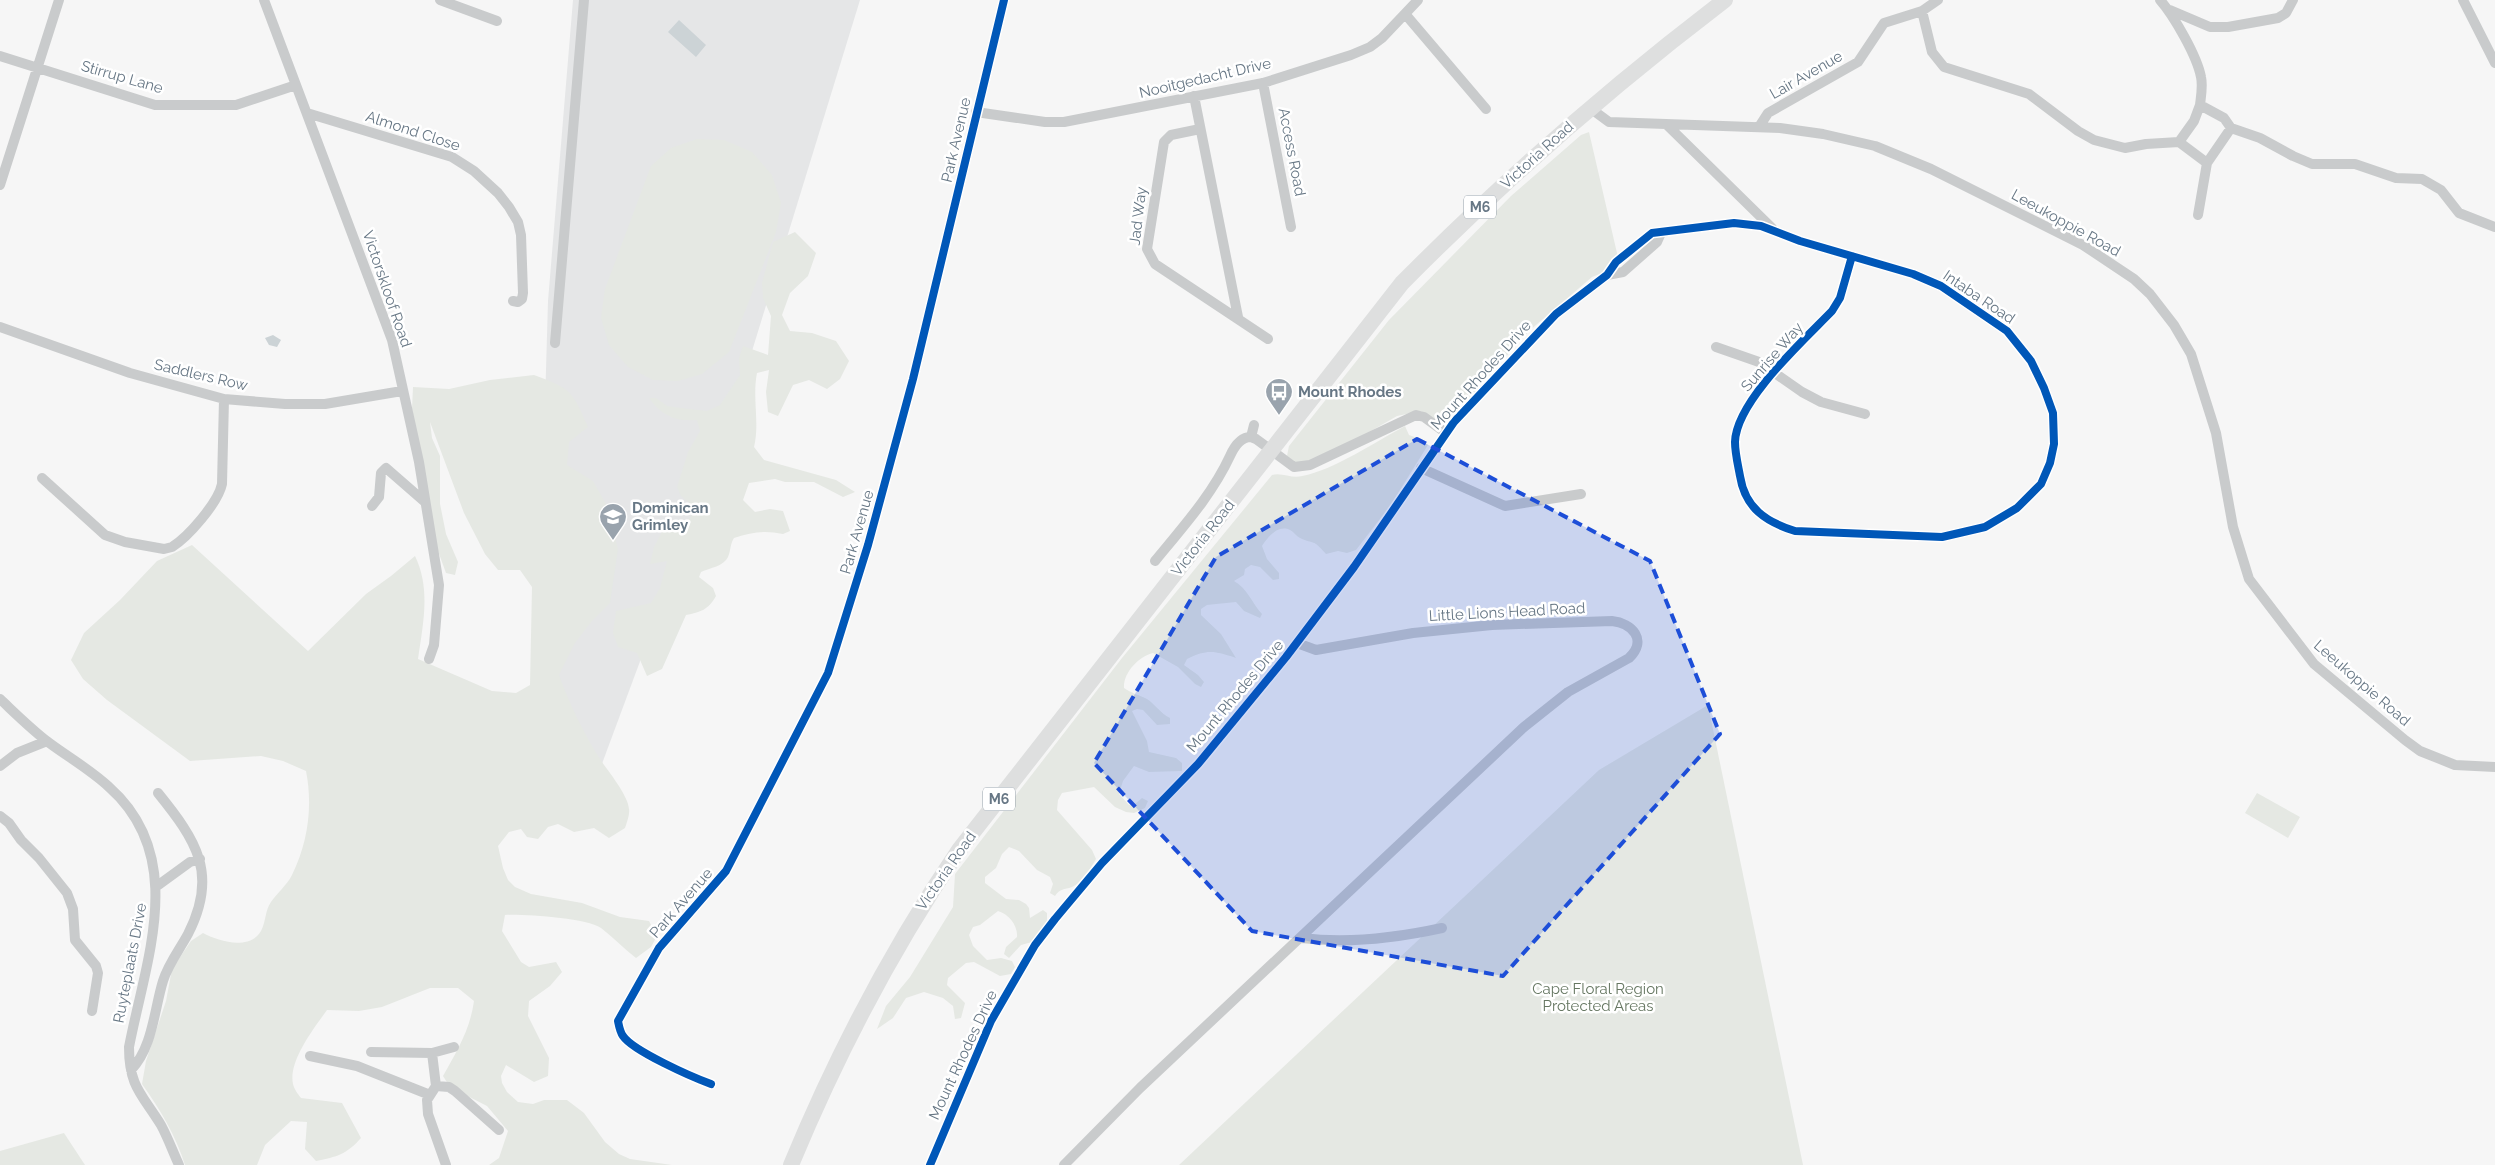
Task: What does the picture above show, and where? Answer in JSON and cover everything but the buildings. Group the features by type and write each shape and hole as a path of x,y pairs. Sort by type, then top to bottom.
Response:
{"main road":[{"name":"Victoria Road","path":"790,1165 854,1024 920,908 959,850 1402,283 1449,235 1590,108 1725,0"}],"street":[{"path":"0,185 39,68 59,0"},
{"name":"Victorskloof Road","path":"264,0 389,332 419,462 439,590 434,645 429,659"},
{"path":"440,0 497,21"},
{"path":"554,343 584,0"},
{"name":"Park Avenue","path":"711,1084 682,1073 639,1050 623,1036 618,1021 659,948 726,872 828,673 868,545 913,379 1004,0"},
{"name":"Nooitgedacht Drive","path":"976,112 1058,123 1263,83 1351,55 1370,47 1406,15 1418,0"},
{"name":"Lair Avenue","path":"1759,127 1768,114 1858,62 1884,23 1922,11 1938,0"},
{"path":"2160,0 2170,10 2201,78 2200,105 2194,121 2179,142"},
{"path":"2170,10 2210,27 2228,27 2278,18 2286,13 2293,0"},
{"path":"2463,0 2495,63"},
{"path":"1922,11 1932,52 1939,63 1952,71 2029,94 2046,104 2078,131 2110,145 2125,148 2146,144 2179,142 2207,162"},
{"path":"1406,15 1486,109"},
{"name":"Stirrup Lane","path":"0,56 143,102 163,106 236,105 296,85"},
{"name":"Access Road","path":"1263,83 1291,227"},
{"path":"1194,96 1238,317"},
{"path":"2200,105 2216,112 2224,118 2231,128 2260,138 2312,164 2355,164 2396,178 2422,179 2440,190 2460,212 2495,227"},
{"name":"Leeukoppie Road","path":"1590,108 1609,122 1759,127 1823,134 1875,146 1908,158 2083,245 2134,279 2150,294 2174,325 2191,354 2216,433 2240,550 2250,579 2257,592 2314,664 2405,740 2420,751 2455,765 2495,767"},
{"name":"Almond Close","path":"307,113 452,157 474,171 498,193 518,222 521,236 523,293 522,299 518,302 513,301"},
{"name":"Intaba Road","path":"1667,125 1773,229"},
{"path":"2198,215 2207,162 2231,128"},
{"name":"Jad Way","path":"1200,129 1171,135 1164,142 1147,249 1156,264 1238,317 1268,339"},
{"name":"Intaba Road","path":"1607,275 1623,272 1657,242 1660,233 1734,223 1773,229 1800,242 1913,274 1942,286 2007,331 2031,361 2053,413 2054,444 2050,463 2041,484 2017,508 1985,527 1942,537 1867,533"},
{"name":"Sunrise Way","path":"1852,256 1840,298 1832,311 1758,390 1738,424 1735,442 1742,490 1752,507 1773,524 1795,531 1867,533"},
{"name":"Mount Rhodes Drive","path":"930,1165 991,1021 1035,945 1075,894 1198,764 1297,643 1354,567 1446,433 1550,320 1607,275"},
{"name":"Saddlers Row","path":"0,327 130,373 224,399 285,404 325,404 402,391"},
{"path":"1716,347 1741,354 1774,371 1802,392 1821,402 1865,414"},
{"path":"42,478 110,538 164,549 172,547 213,504 220,494 222,484 224,399"},
{"name":"Mount Rhodes Drive","path":"1272,450 1289,465 1303,467 1416,415 1431,421 1446,433"},
{"path":"1251,436 1254,425"},
{"path":"1251,436 1272,450"},
{"path":"1155,561 1218,479 1233,448 1242,439 1251,436"},
{"path":"372,506 379,497 381,472 386,468 425,502"},
{"path":"1421,468 1505,506 1581,494"},
{"name":"Little Lions Head Road","path":"1297,643 1316,650 1413,633 1492,625 1612,621 1622,622 1630,626 1635,633 1637,644 1634,653 1568,692 1524,727 1302,938"},
{"name":"Ruyteplaats Drive","path":"0,700 47,741 105,783 123,800 144,834 150,851 156,886 157,908 129,1047 130,1070 137,1092 161,1125 179,1165"},
{"path":"0,766 17,753 47,741"},
{"path":"130,1070 138,1061 145,1046 163,979 188,933 199,906 203,876 200,859 182,824 158,793"},
{"path":"0,816 9,823 21,840 39,858 67,893 73,909 75,940 96,966 98,973 92,1011"},
{"path":"156,886 190,862 200,859"},
{"path":"1064,1165 1140,1088 1302,938 1340,942 1416,934 1442,928"},
{"path":"371,1052 432,1053 454,1047"},
{"path":"432,1053 436,1086 430,1095 428,1114 446,1165"},
{"path":"310,1056 357,1066 430,1095"},
{"path":"436,1086 452,1089 499,1130"}],"highlighted area":[{"path":"1417,439 1650,561 1720,734 1503,976 1252,931 1094,763 1216,557"}],"shaded area":[{"name":"Dominican Grimley","path":"573,0 860,0 736,403 590,796 537,680 548,301"},
{"path":"679,20 706,45 696,57 668,32"},
{"path":"273,335 281,340 277,347 269,345 265,338"}],"green space":[{"path":"1589,132 1620,266 1592,277 1529,331 1445,425 1421,411 1397,416 1359,438 1312,461 1297,464 1287,456 1289,446 1389,320 1511,196 1581,135"},
{"path":"697,139 724,140 752,152 772,175 781,203 776,232 729,352 702,374 678,381 653,380 628,367 609,345 601,318 605,289 651,166 671,148"},
{"path":"795,232 816,253 808,276 790,293 782,315 790,331 812,333 836,341 849,361 840,379 827,389 809,380 793,385 778,416 768,412 766,392 769,370 757,373 755,392 756,438 754,447 764,460 836,480 855,492 843,497 814,482 785,482 775,479 749,483 743,500 755,512 770,509 783,511 790,531 783,534 759,532 734,538 726,560 720,565 701,572 699,577 713,588 716,596 713,601 704,610 686,615 662,669 647,676 637,653 618,647 613,633 616,611 651,603 660,588 667,561 650,564 654,547 665,526 680,532 691,516 692,505 681,496 677,487 688,452 700,431 697,420 682,420 670,417 649,398 656,398 667,406 707,411 720,405 740,375 739,358 743,346 768,355 771,316 763,298 762,283 773,242"},
{"path":"534,375 564,388 574,398 578,406 588,427 569,442 567,465 593,481 606,504 618,549 610,603 591,622 575,643 559,675 587,736 625,796 629,813 625,828 609,838 594,828 574,832 558,824 548,827 538,839 527,837 521,829 509,832 498,846 503,868 508,880 515,887 531,894 582,903 620,917 649,921 657,936 651,947 636,958 601,928 593,925 554,917 505,915 502,931 521,962 529,967 556,962 562,972 550,986 529,1001 528,1016 549,1058 548,1076 534,1082 506,1065 501,1076 502,1083 507,1092 518,1102 533,1104 544,1100 567,1100 584,1113 605,1142 619,1154 630,1159 672,1165 489,1165 499,1158 508,1131 487,1106 450,1087 443,1076 466,1031 474,1001 458,988 430,988 382,1007 359,1011 327,1010 298,1055 293,1075 295,1090 301,1098 342,1103 361,1138 351,1148 336,1156 316,1161 305,1149 307,1122 291,1121 265,1145 257,1165 185,1165 167,1123 142,1084 146,1061 166,1001 172,969 191,941 203,933 217,939 241,943 256,937 261,931 269,905 290,879 302,850 309,811 306,771 283,761 261,756 190,761 107,700 83,679 71,660 84,633 120,600 157,561 192,545 308,651 366,594 415,556 420,568 424,594 418,659 492,691 516,693 530,685 532,587 520,570 498,570 485,554 464,513 430,422 432,438 440,456 440,504 446,534 458,562 455,575 446,573 434,540 412,409 413,387 449,389 490,380"},
{"path":"1405,426 1409,435 1423,440 1428,445 1390,506 1356,550 1347,553 1338,551 1326,554 1316,544 1300,538 1290,530 1277,530 1270,535 1262,546 1267,559 1279,573 1279,579 1273,580 1260,567 1251,565 1245,569 1244,575 1234,581 1246,592 1262,614 1260,618 1244,611 1236,602 1207,605 1201,609 1201,615 1221,634 1236,658 1206,652 1187,659 1184,665 1204,682 1201,687 1195,684 1178,667 1153,653 1137,661 1129,671 1124,682 1124,688 1147,699 1170,718 1170,724 1157,725 1143,710 1137,709 1132,711 1147,741 1149,752 1176,758 1182,763 1182,771 1149,772 1134,766 1123,781 1119,794 1129,805 1135,804 1142,798 1148,801 1145,808 1134,813 1115,807 1094,787 1062,793 1058,800 1057,810 1092,850 1096,859 1083,879 1072,887 1060,890 1055,896 1050,893 1053,884 1050,877 1037,870 1019,851 1009,847 1002,854 996,868 985,877 985,883 1006,899 1019,900 1026,904 1029,908 1030,918 1043,910 1047,913 1047,922 1032,942 1021,945 1009,958 1004,954 1006,947 1017,937 1017,933 1009,918 998,911 980,925 973,927 969,935 973,946 987,960 1001,958 1012,961 1015,967 1011,974 1000,976 974,962 966,963 948,978 947,985 965,1003 961,1018 955,1019 953,1006 943,998 924,992 906,998 893,1018 877,1029 886,1006 910,977 953,907 955,874 1122,658 1272,475 1280,474 1298,477 1314,473 1341,462"},
{"name":"Cape Floral Region Protected Areas","path":"1708,705 1803,1165 1179,1165 1599,770"},
{"path":"2257,793 2300,817 2288,838 2245,813"},
{"path":"64,1133 85,1165 0,1165 0,1151"}],"cycle path":[{"path":"711,1084 677,1070 638,1049 623,1036 618,1021 659,948 726,871 828,673 868,545 913,379 1004,0"},
{"path":"930,1165 991,1021 1035,945 1055,919 1102,863 1198,764 1286,657 1354,567 1454,422 1556,314 1607,275 1616,262 1652,233 1734,223 1761,226 1800,241 1913,274 1941,286 2007,331 2031,361 2053,413 2054,444 2050,463 2041,484 2017,508 1985,527 1942,537 1795,531 1766,518 1752,505 1743,487 1737,459 1735,442 1738,426 1747,408 1773,372 1832,311 1840,298 1852,256"}],"place":[{"name":"Mount Rhodes","path":"1279,416"},
{"name":"Dominican Grimley","path":"613,541"}]}
